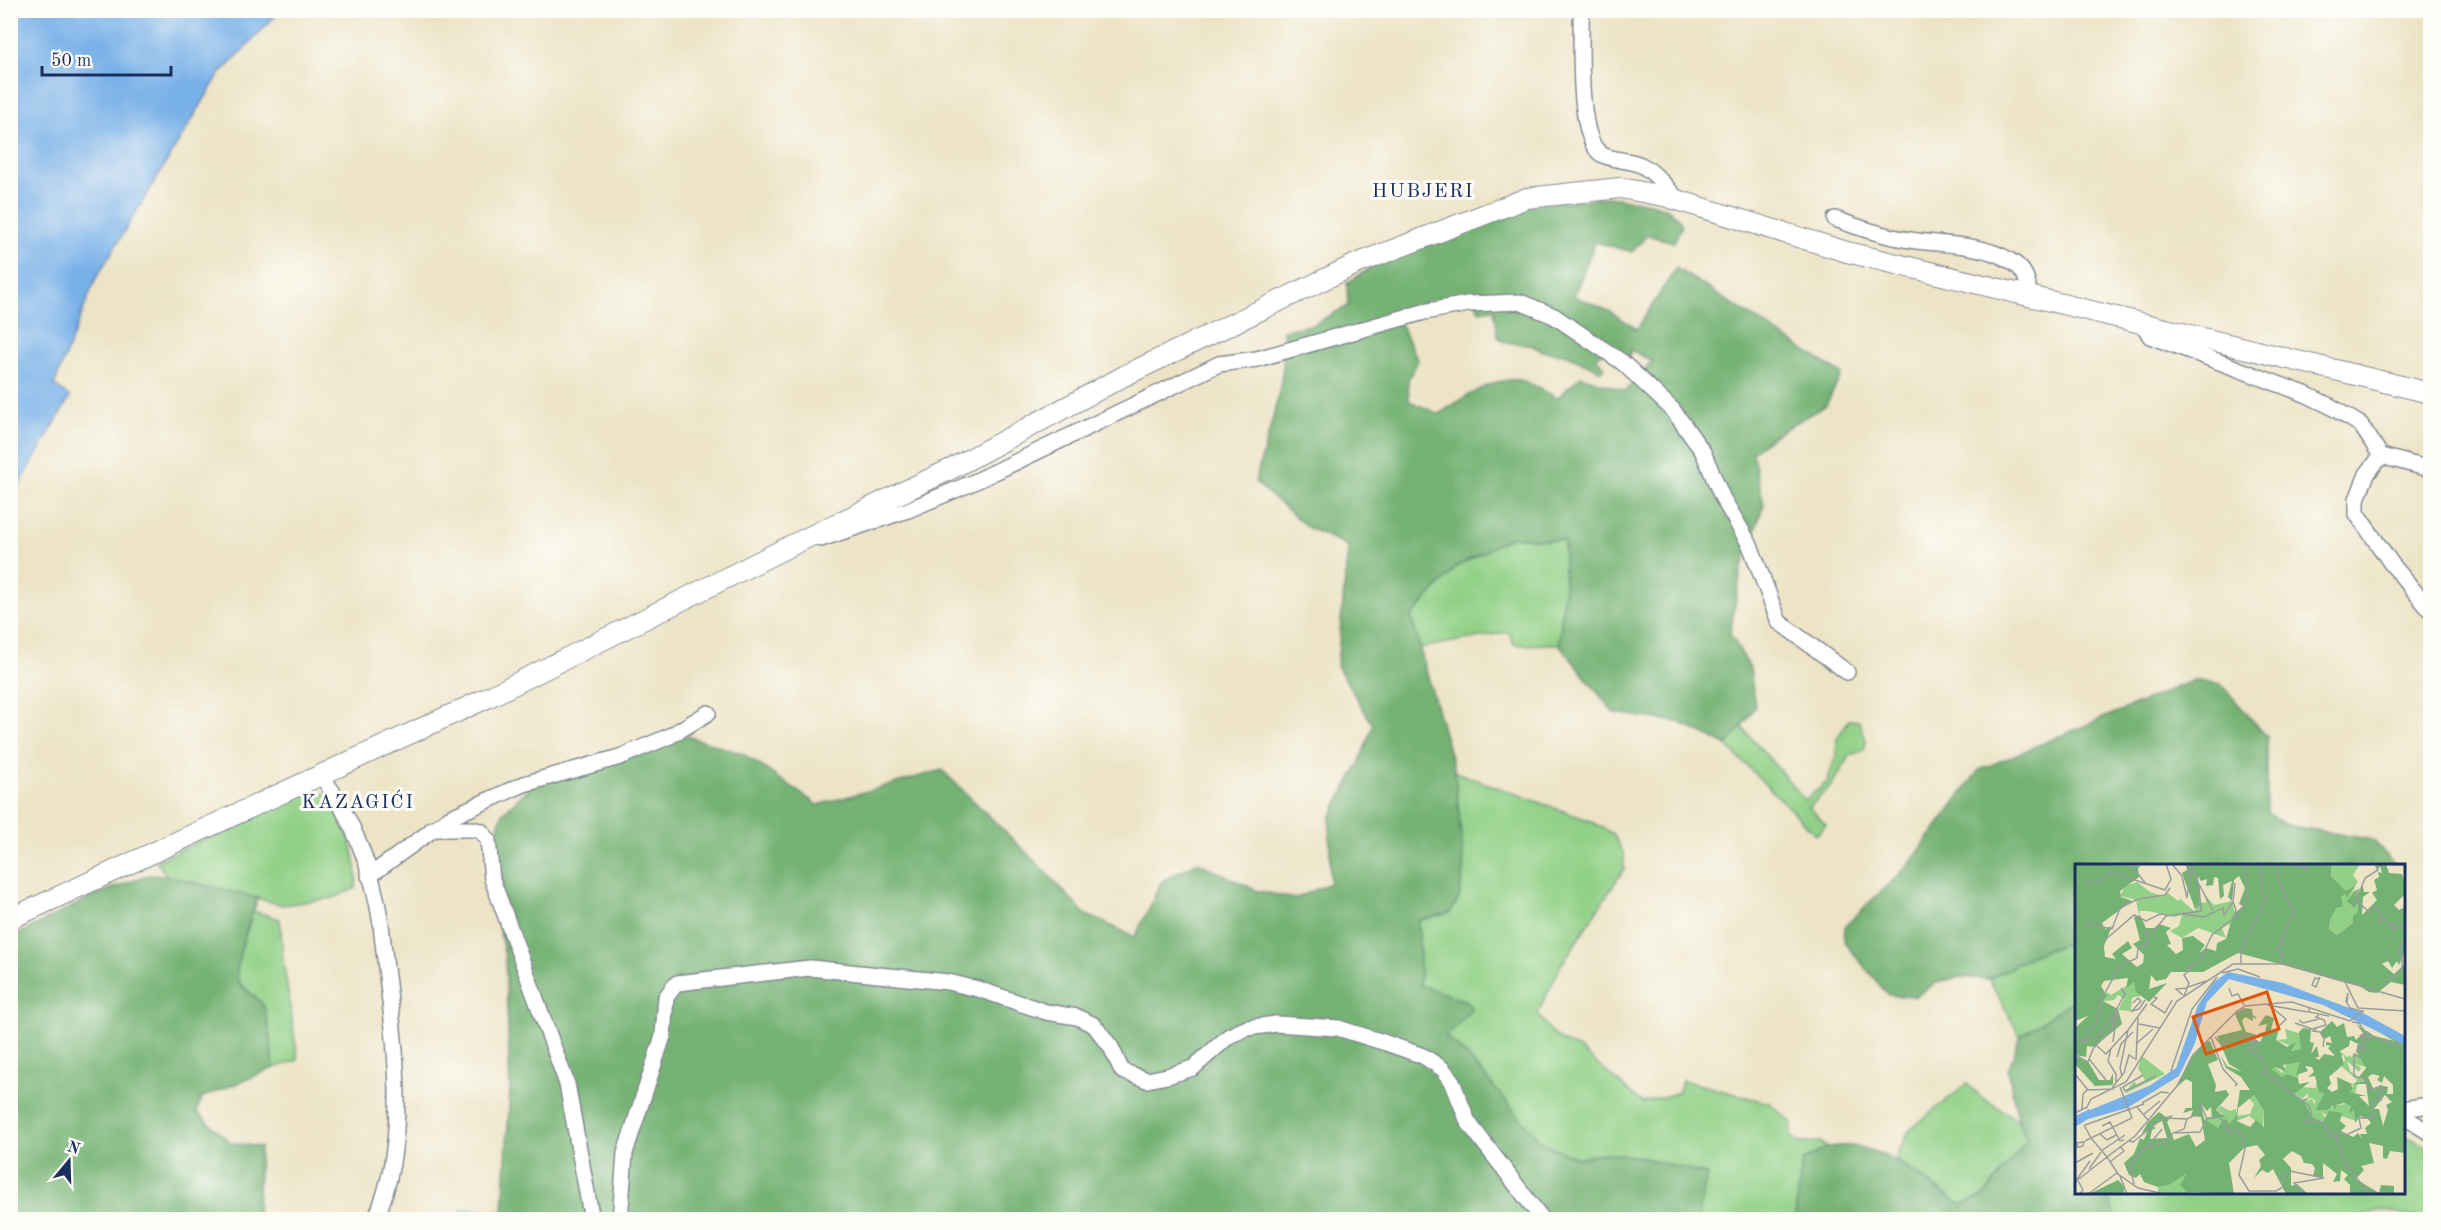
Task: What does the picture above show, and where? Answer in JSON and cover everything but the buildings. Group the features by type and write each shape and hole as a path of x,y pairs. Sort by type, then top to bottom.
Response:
{"street":[{"path":"1581,10 1585,121 1593,146 1601,154 1648,169 1679,201"},
{"path":"10,919 487,698 792,545 951,469 1124,376 1280,303 1356,264 1527,198 1620,188 1679,201 1847,252 2028,298 2430,393"},
{"path":"1835,219 1877,234 1994,253 2019,267 2028,282 2028,298"},
{"path":"792,545 822,539 890,516 975,482 1219,364 1257,359 1424,312 1495,301 1520,302 1554,316 1622,362 1673,410 1703,452 1722,497 1750,545 1779,622 1847,672"},
{"path":"2142,324 2150,336 2330,406 2361,425 2381,456 2430,469"},
{"path":"2381,456 2367,474 2357,499 2358,514 2391,563 2430,610"},
{"path":"369,876 449,818 524,784 620,757 670,736 708,713"},
{"path":"321,775 350,820 378,901 381,924 396,1086 392,1161 386,1193 375,1220"},
{"path":"432,829 471,829 481,831 489,840 492,879 567,1084 592,1220"},
{"path":"620,1220 620,1190 625,1153 663,1036 666,997 671,988 677,982 810,968 948,982 978,988 1046,1012 1077,1017 1094,1025 1111,1047 1122,1071 1147,1080 1193,1068 1229,1036 1246,1028 1276,1024 1338,1028 1377,1040 1423,1056 1443,1069 1452,1081 1468,1122 1543,1220"},
{"path":"2430,1105 2409,1108 2406,1118 2430,1132"}],"green space":[{"path":"1609,197 1661,206 1677,217 1682,226 1674,242 1647,235 1632,252 1595,242 1574,296 1609,311 1637,329 1676,268 1842,374 1826,405 1776,434 1752,452 1764,505 1741,570 1730,634 1750,668 1755,707 1726,745 1678,722 1614,713 1559,644 1564,592 1564,541 1510,537 1456,567 1411,617 1455,772 1464,870 1459,898 1450,913 1419,920 1420,985 1466,1001 1472,1009 1446,1037 1468,1057 1542,1143 1578,1158 1605,1153 1642,1157 1707,1175 1698,1219 507,1219 503,1212 510,1088 505,957 493,900 496,877 495,835 503,813 530,787 628,749 687,736 743,754 818,805 942,770 1042,868 1085,914 1135,937 1162,881 1198,862 1255,890 1295,899 1330,883 1330,818 1359,764 1373,725 1337,666 1348,546 1307,527 1255,482 1280,388 1283,369 1283,330 1312,325 1348,306 1347,283 1377,264 1524,206","holes":["1473,291 1479,311 1494,309 1498,337 1506,343 1529,344 1542,351 1568,355 1601,371 1605,368 1596,357 1609,349 1628,358 1631,350 1652,361 1626,391 1581,376 1557,398 1529,383 1510,380 1488,385 1439,414 1409,401 1408,380 1418,361 1396,315 1431,300"]},
{"path":"1510,537 1564,541 1564,592 1559,644 1515,645 1508,632 1420,648 1411,617 1456,567"},
{"path":"2194,680 2221,684 2267,737 2267,812 2286,825 2373,840 2394,864 2075,864 2075,940 2033,955 1989,979 1958,977 1936,983 1914,997 1888,995 1844,942 1845,926 1908,866 1979,770"},
{"path":"1849,720 1859,721 1866,740 1864,750 1851,755 1830,787 1809,807 1826,825 1816,835 1726,745 1742,727 1805,800 1827,782 1836,756 1837,738"},
{"path":"1455,772 1588,820 1613,834 1624,854 1624,869 1561,965 1538,1013 1554,1035 1578,1048 1643,1103 1679,1092 1682,1080 1769,1103 1792,1123 1791,1137 1800,1143 1821,1142 1827,1148 1802,1162 1795,1216 1800,1219 1698,1219 1707,1175 1605,1153 1578,1158 1542,1143 1468,1057 1446,1037 1465,1001 1420,986 1419,920 1433,918 1464,870"},
{"path":"316,791 328,795 345,828 356,863 356,888 334,898 283,905 167,876 156,861 301,795"},
{"path":"148,875 168,876 258,898 243,941 237,976 242,986 260,1001 264,1008 274,1068 201,1098 197,1112 231,1143 260,1147 257,1219 11,1219 11,938 93,896"},
{"path":"253,911 280,919 283,960 298,1060 274,1068 264,1006 238,981 235,968"},
{"path":"2075,940 2075,1002 2068,1004 2020,1036 1989,979 2033,955"},
{"path":"2075,1002 2075,1194 2106,1194 2117,1219 1800,1220 1795,1216 1802,1162 1827,1148 1846,1146 1864,1148 1881,1154 1915,1173 1962,1205 1983,1197 2027,1140 2018,1120 2008,1070 2020,1036 2068,1004"},
{"path":"1967,1084 1984,1099 2018,1120 2027,1140 1983,1197 1962,1205 1895,1159 1910,1129"},
{"path":"2405,1136 2430,1148 2429,1219 2386,1210 2368,1214 2357,1220 2116,1219 2105,1194 2405,1194"},
{"path":"462,1209 503,1212 507,1219 463,1219"}],"water":[{"path":"11,10 280,11 219,75 95,280 54,385 70,397 11,499"}],"district":[{"name":"HUBJERI","path":"1423,192"},
{"name":"KAZAGIĆI","path":"358,803"}]}
